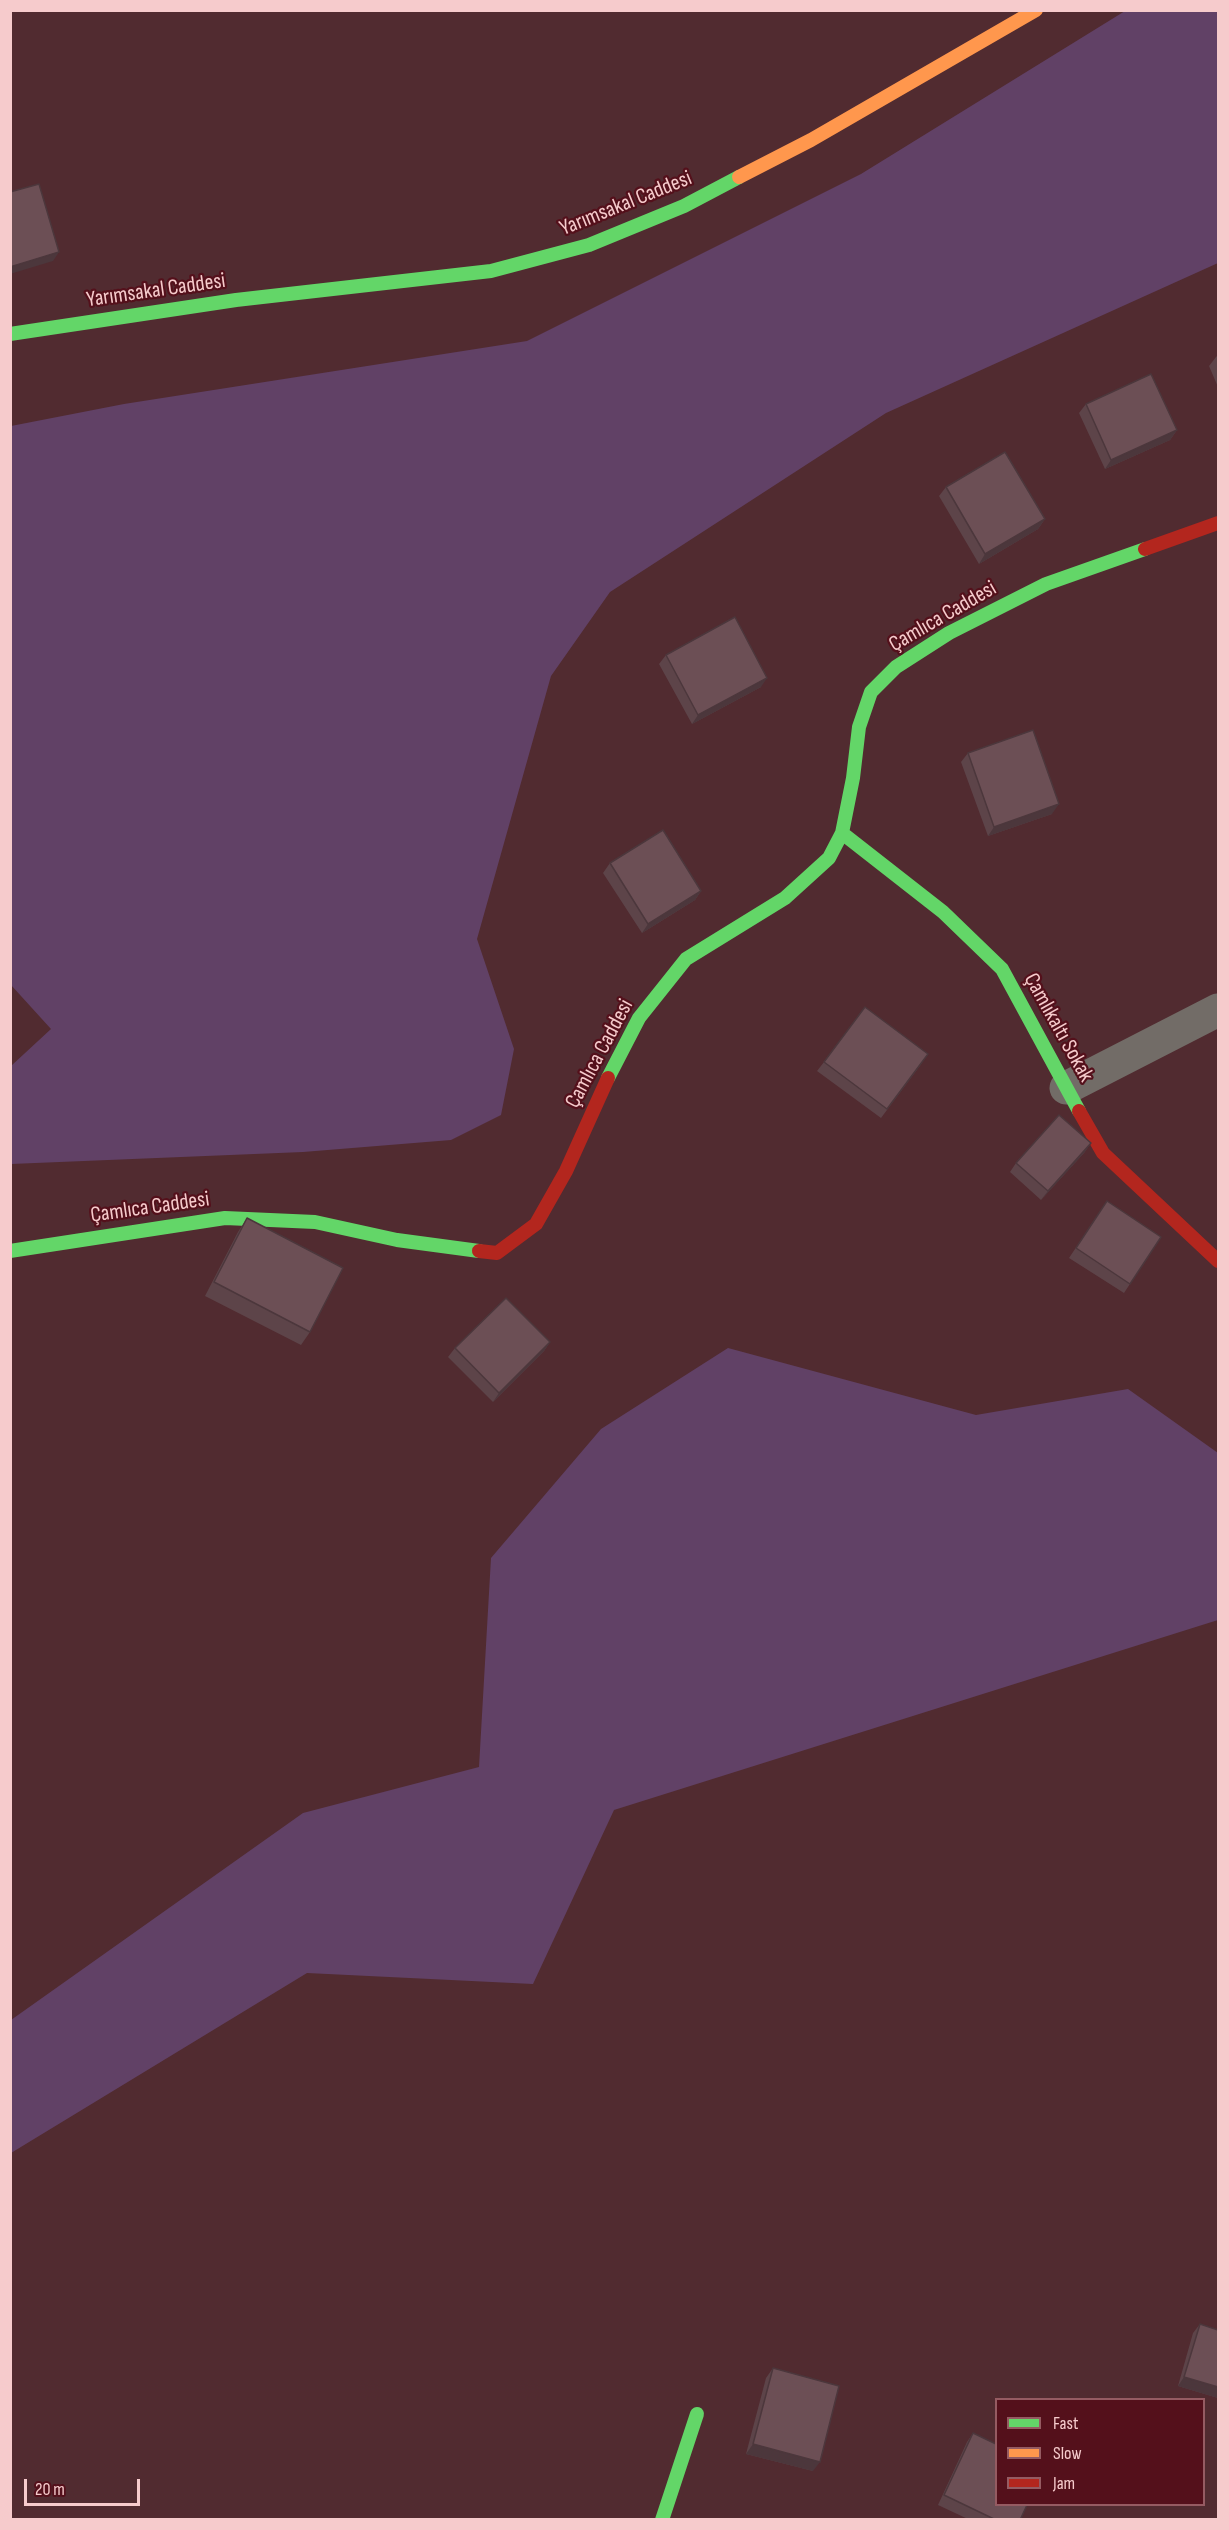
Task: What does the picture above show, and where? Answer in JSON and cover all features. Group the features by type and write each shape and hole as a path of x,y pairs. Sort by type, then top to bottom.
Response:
{"street":[{"name":"Yarımsakal Caddesi","path":"10,334 236,300 491,271 589,245 684,206 801,146 1036,10"},
{"name":"Çamlıca Caddesi","path":"10,1251 225,1218 315,1222 397,1240 497,1253 536,1224 566,1171 600,1093 639,1018 686,959 785,898 829,858 842,833 853,778 859,727 871,692 896,667 949,633 1046,584 1218,523"},
{"name":"Çamlıkaltı Sokak","path":"842,833 944,912 1002,969 1103,1152 1218,1261"},
{"path":"1066,1088 1218,1010"},
{"path":"662,2520 697,2414"}],"shaded area":[{"path":"1125,11 1218,11 1218,263 886,413 610,592 551,676 477,939 514,1049 501,1115 451,1140 303,1152 11,1164 11,1066 51,1029 11,985 11,426 124,404 527,341 861,174"},
{"path":"728,1348 976,1415 1128,1389 1218,1453 1218,1620 614,1810 533,1984 307,1973 11,2153 11,2020 303,1813 479,1767 491,1558 601,1429"}],"building":[{"path":"39,184 59,252 10,267 10,192"},
{"path":"1151,374 1177,430 1111,460 1086,404"},
{"path":"1005,452 1045,519 985,554 946,487"},
{"path":"735,617 767,678 698,715 666,655"},
{"path":"1033,730 1059,804 994,827 968,753"},
{"path":"663,830 701,891 648,924 610,863"},
{"path":"865,1007 928,1054 887,1109 824,1062"},
{"path":"1059,1115 1091,1143 1048,1191 1016,1163"},
{"path":"1107,1201 1161,1237 1130,1284 1076,1248"},
{"path":"247,1218 343,1268 310,1332 214,1282"},
{"path":"506,1298 550,1342 499,1393 455,1348"},
{"path":"1200,2324 1218,2330 1218,2387 1184,2377"},
{"path":"773,2368 839,2386 820,2462 753,2444"},
{"path":"973,2433 995,2444 995,2506 1027,2506 1020,2520 996,2520 944,2495"}],"traffic: fast":[{"path":"10,334 236,300 491,271 589,245 684,206 739,177"},
{"path":"608,1078 639,1018 686,959 785,898 829,858 842,833 853,778 859,727 871,692 896,667 949,633 1046,584 1145,549"},
{"path":"842,833 943,912 1002,969 1079,1111"},
{"path":"10,1251 225,1218 315,1222 397,1240 479,1251"},
{"path":"662,2520 697,2414"}],"traffic: slow":[{"path":"739,177 811,140 1036,10"}],"traffic: jam":[{"path":"1145,549 1218,523"},
{"path":"479,1251 497,1253 536,1224 566,1171 608,1078"},
{"path":"1079,1111 1103,1153 1218,1261"}]}
